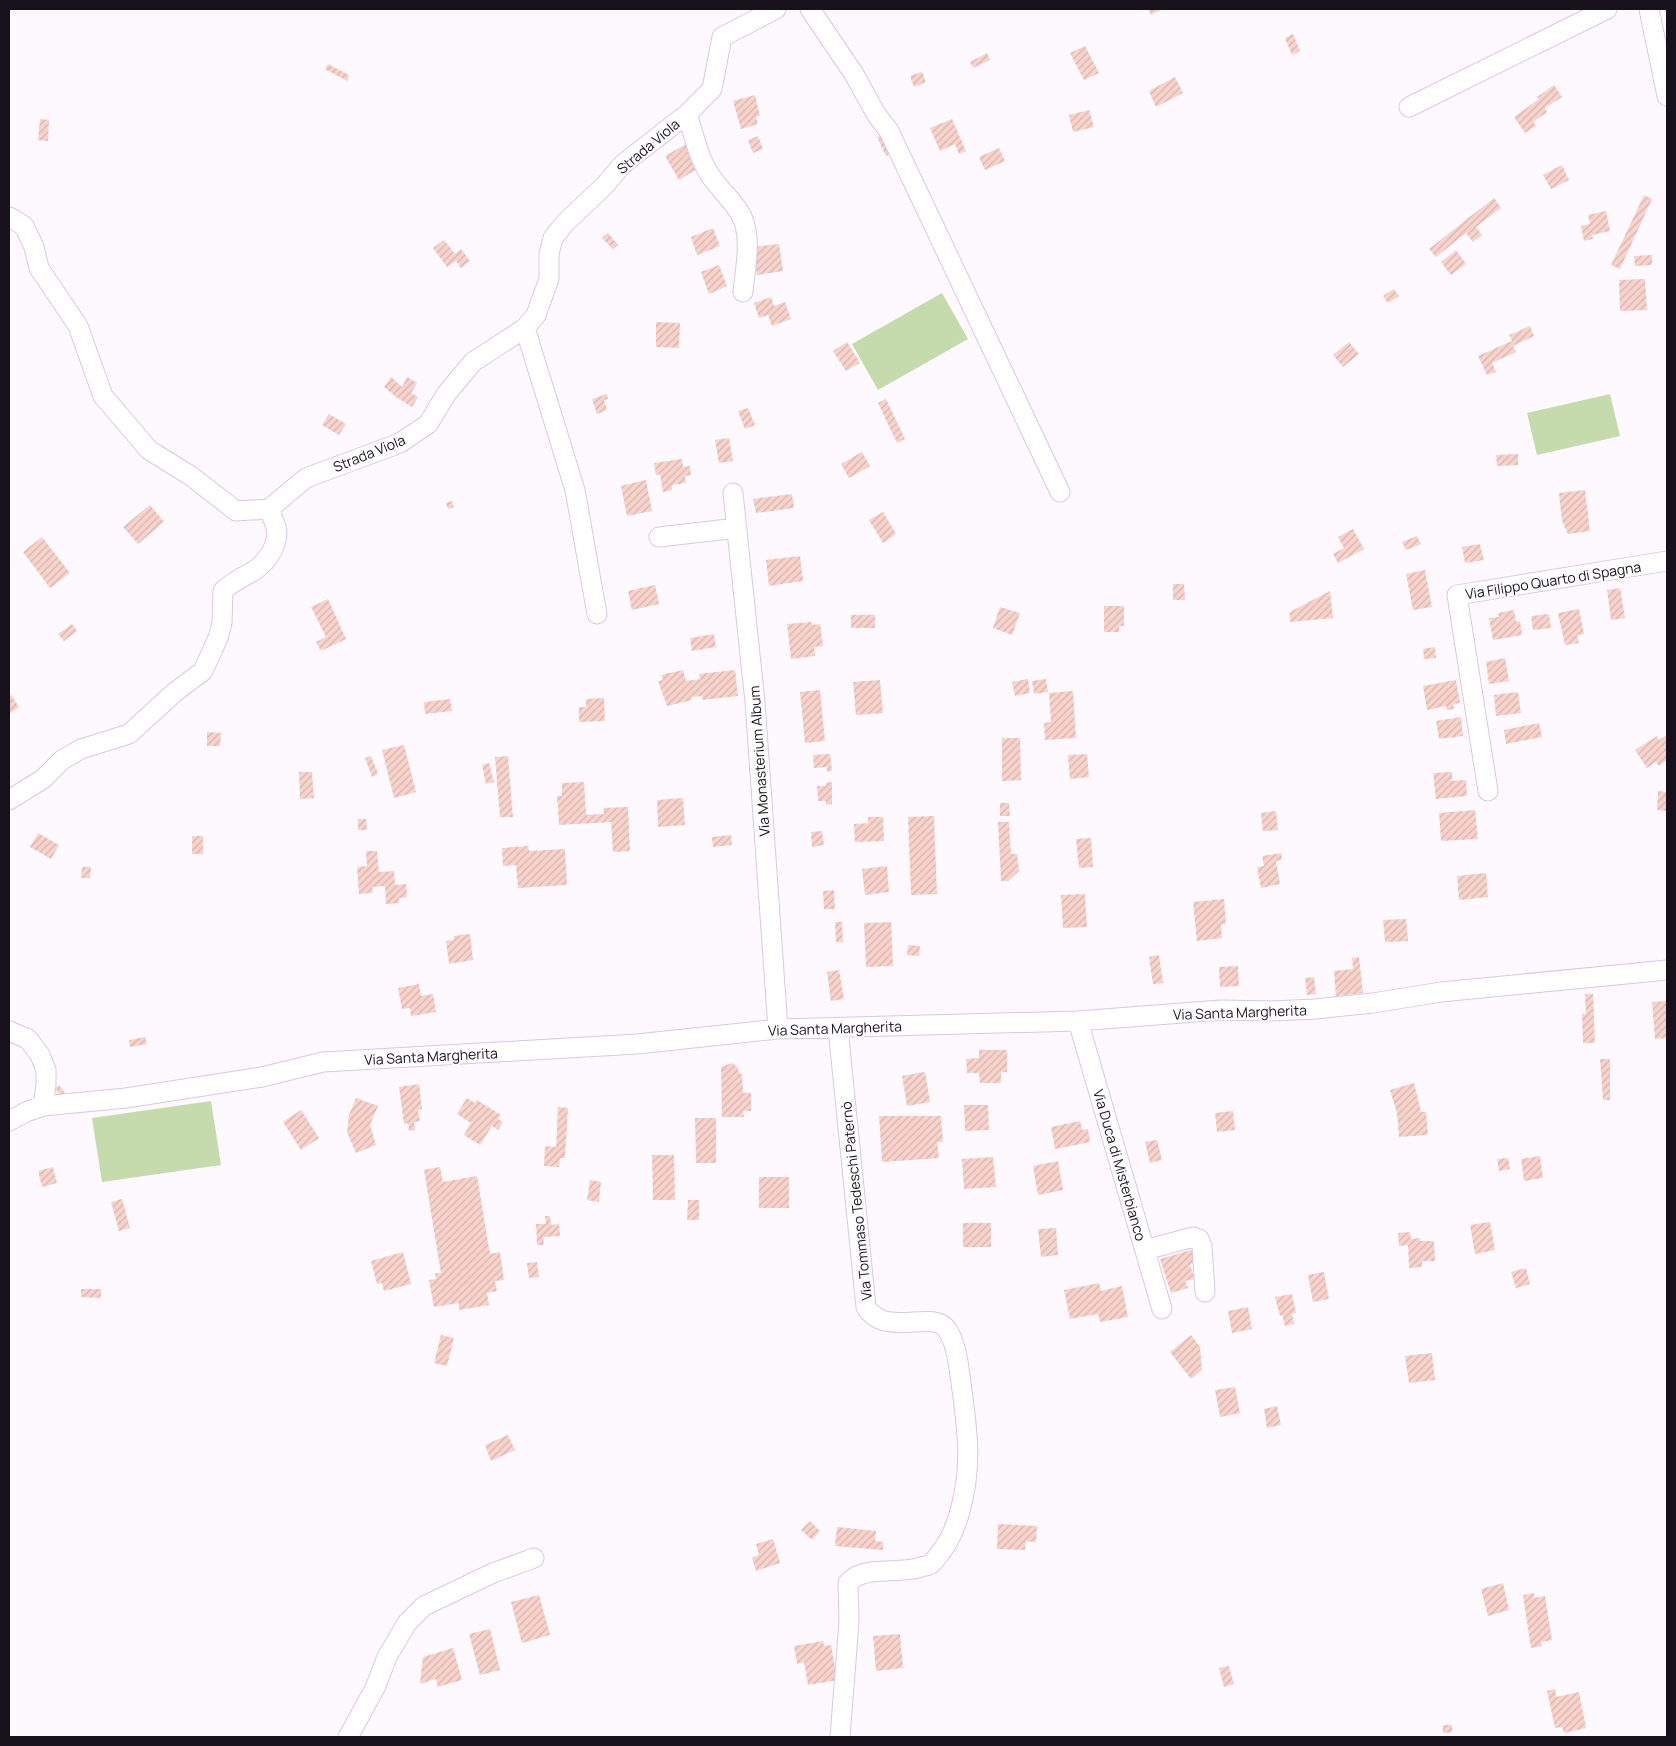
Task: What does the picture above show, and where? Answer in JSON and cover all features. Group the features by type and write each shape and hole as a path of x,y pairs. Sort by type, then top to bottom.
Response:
{"street":[{"name":"Strada Viola","path":"269,509 306,478 400,443 428,424 447,393 473,362 525,328 536,315 549,279 549,254 553,238 565,223 604,186 623,164 686,114 712,89 722,37 776,9"},
{"path":"810,9 854,74 876,114 889,131 1060,492"},
{"path":"1409,107 1607,9"},
{"path":"1649,9 1667,96"},
{"path":"686,114 701,158 710,175 744,221 748,237 743,292"},
{"path":"9,217 14,218 24,226 34,247 39,268 78,326 103,396 149,450 191,476 236,511 269,509 276,528 276,541 267,560 255,570 231,583 223,591 222,623 218,638 203,671 175,692 130,734 81,749 62,760 43,779 9,800"},
{"path":"525,328 575,490 597,614"},
{"name":"Via Monasterium Album","path":"733,493 755,702 778,1029"},
{"path":"659,537 737,528"},
{"name":"Via Filippo Quarto di Spagna","path":"1488,791 1456,595 1667,561"},
{"name":"Via Santa Margherita","path":"9,1121 26,1112 44,1106 126,1098 262,1077 323,1062 637,1044 778,1029 1078,1021 1220,1010 1271,1011 1315,1009 1373,1003 1441,992 1667,970"},
{"name":"Via Duca di Misterbianco","path":"1078,1021 1162,1309"},
{"name":"Via Tommaso Tedeschi Paternò","path":"838,1028 866,1307 871,1315 881,1320 906,1324 928,1321 939,1322 945,1327 954,1346 968,1442 966,1489 954,1530 946,1545 931,1564 902,1572 873,1572 856,1576 848,1583 849,1622 840,1737"},
{"path":"9,1031 28,1039 40,1055 46,1070 44,1106"},
{"path":"1145,1250 1193,1238 1199,1239 1202,1246 1205,1292"},
{"path":"348,1737 375,1688 386,1657 407,1624 424,1606 492,1573 534,1558"}],"green space":[{"path":"942,293 968,339 878,390 852,344"},
{"path":"1610,394 1620,436 1537,455 1527,413"},
{"path":"211,1101 221,1165 102,1182 92,1118"}],"building":[{"path":"1148,9 1162,9 1151,15"},
{"path":"1293,34 1300,51 1292,55 1285,38"},
{"path":"1085,46 1099,73 1084,80 1070,53"},
{"path":"987,53 990,60 973,68 970,62"},
{"path":"328,64 349,75 347,81 325,69"},
{"path":"922,72 926,82 914,87 910,76"},
{"path":"1175,77 1183,93 1156,107 1149,91"},
{"path":"1554,85 1562,97 1545,108 1547,112 1533,122 1536,126 1525,133 1514,117 1539,99 1537,97"},
{"path":"755,95 760,116 756,117 758,124 741,129 733,101"},
{"path":"1089,110 1094,127 1073,132 1069,115"},
{"path":"40,119 49,120 48,141 38,140"},
{"path":"952,119 966,151 959,154 955,144 940,151 930,128"},
{"path":"885,133 894,152 886,156 877,137"},
{"path":"758,136 763,149 753,153 748,140"},
{"path":"686,144 700,167 679,180 665,156"},
{"path":"999,148 1005,161 985,170 979,157"},
{"path":"1562,165 1569,180 1551,189 1543,175"},
{"path":"1644,195 1652,199 1620,269 1611,265"},
{"path":"1494,198 1501,208 1476,227 1482,235 1473,242 1466,233 1436,257 1429,249"},
{"path":"1606,211 1610,231 1592,235 1593,239 1584,241 1581,226 1590,224 1588,215"},
{"path":"713,228 720,246 697,255 691,237"},
{"path":"608,233 618,245 613,249 602,238"},
{"path":"444,240 455,254 461,249 470,261 461,268 456,261 447,267 433,248"},
{"path":"779,244 783,271 757,275 753,247"},
{"path":"1456,250 1466,264 1451,275 1441,262"},
{"path":"1652,255 1652,265 1635,266 1634,256"},
{"path":"719,265 727,286 709,294 701,272"},
{"path":"1645,279 1647,310 1620,311 1619,280"},
{"path":"1394,289 1399,296 1388,303 1383,296"},
{"path":"771,297 774,306 785,302 791,319 772,326 768,315 759,318 754,303"},
{"path":"656,322 680,323 679,348 656,347"},
{"path":"1530,326 1534,336 1513,346 1516,352 1492,363 1496,372 1487,375 1478,356 1512,341 1509,335"},
{"path":"847,342 860,363 846,371 833,351"},
{"path":"1349,342 1359,354 1343,367 1333,355"},
{"path":"391,377 402,387 407,377 417,383 411,393 418,397 412,407 384,387"},
{"path":"607,394 608,399 604,400 607,410 597,414 592,399"},
{"path":"886,399 905,439 897,443 878,403"},
{"path":"748,408 755,425 745,429 738,411"},
{"path":"329,414 346,424 339,435 322,425"},
{"path":"729,438 733,461 719,463 715,440"},
{"path":"862,452 870,466 849,478 841,464"},
{"path":"1518,454 1518,465 1497,466 1496,455"},
{"path":"682,459 683,467 690,466 691,475 685,476 686,483 672,485 672,490 663,492 660,474 656,475 654,463"},
{"path":"646,480 652,511 627,516 621,486"},
{"path":"1585,490 1590,531 1568,534 1562,521 1559,493"},
{"path":"792,494 794,508 756,513 753,499"},
{"path":"452,501 454,507 448,509 446,503"},
{"path":"150,505 164,522 138,544 123,527"},
{"path":"883,512 896,534 883,543 869,520"},
{"path":"1353,529 1364,549 1338,563 1333,554 1344,548 1338,537"},
{"path":"1417,536 1421,544 1406,550 1402,542"},
{"path":"42,537 70,573 50,588 23,552"},
{"path":"1480,544 1484,560 1465,563 1462,547"},
{"path":"800,556 803,581 769,586 766,560"},
{"path":"1425,570 1432,607 1413,610 1406,574"},
{"path":"1173,584 1184,584 1185,600 1173,600"},
{"path":"655,585 659,604 632,610 628,591"},
{"path":"1620,588 1625,618 1611,620 1607,590"},
{"path":"1330,591 1333,618 1290,622 1290,612"},
{"path":"328,599 346,639 321,651 316,642 326,637 311,607"},
{"path":"1104,606 1124,606 1124,626 1119,626 1119,632 1104,632"},
{"path":"1000,607 1020,613 1012,635 993,628"},
{"path":"1579,609 1584,634 1577,635 1579,643 1565,645 1558,613"},
{"path":"1514,610 1516,622 1520,621 1522,635 1493,640 1489,618 1499,617 1498,613"},
{"path":"1549,614 1551,628 1533,630 1531,616"},
{"path":"851,615 875,615 875,628 851,628"},
{"path":"812,622 812,625 820,624 823,646 814,647 815,656 791,659 787,624"},
{"path":"72,624 77,631 64,641 58,634"},
{"path":"714,634 716,647 692,651 690,638"},
{"path":"1435,647 1436,658 1424,659 1423,649"},
{"path":"1505,658 1509,681 1489,684 1486,662"},
{"path":"683,670 686,681 700,679 699,674 735,670 738,696 703,700 702,696 691,697 692,700 667,706 658,681 663,680 661,675"},
{"path":"1028,679 1030,693 1015,696 1012,682"},
{"path":"1046,679 1048,692 1034,694 1032,681"},
{"path":"880,680 883,713 856,715 853,682"},
{"path":"1456,680 1460,703 1453,704 1454,709 1447,710 1446,706 1427,710 1423,686"},
{"path":"820,690 825,741 805,743 800,692"},
{"path":"1073,691 1076,738 1045,740 1044,723 1051,722 1049,693"},
{"path":"1518,692 1521,713 1496,716 1494,695"},
{"path":"11,695 19,707 9,714 9,697"},
{"path":"604,698 605,721 579,722 579,707 586,707 586,699"},
{"path":"450,699 452,711 425,714 424,702"},
{"path":"1461,717 1463,736 1439,739 1436,721"},
{"path":"1539,723 1542,737 1506,744 1504,730"},
{"path":"207,732 221,733 220,746 207,746"},
{"path":"1667,735 1667,760 1659,766 1656,762 1647,768 1635,750 1657,736 1659,740"},
{"path":"1002,738 1020,738 1021,780 1002,781"},
{"path":"404,745 416,792 394,798 382,750"},
{"path":"830,754 832,771 827,772 827,767 814,768 813,755"},
{"path":"1087,754 1089,777 1070,779 1068,755"},
{"path":"371,756 378,774 372,777 365,758"},
{"path":"508,756 513,817 500,817 495,757"},
{"path":"489,763 494,782 486,784 482,765"},
{"path":"299,772 312,772 314,798 300,799"},
{"path":"1452,772 1452,781 1466,780 1467,796 1436,799 1433,773"},
{"path":"584,782 586,815 604,814 603,808 628,807 630,851 613,852 611,822 559,825 557,796 562,796 562,783"},
{"path":"832,782 832,804 826,805 826,801 818,801 817,786 826,786 826,783"},
{"path":"1658,791 1666,792 1667,811 1657,810"},
{"path":"683,798 685,825 658,827 657,800"},
{"path":"1000,803 1009,803 1010,816 1000,816"},
{"path":"1475,810 1478,839 1441,841 1439,813"},
{"path":"1276,811 1278,830 1263,831 1261,813"},
{"path":"934,816 937,894 911,895 908,817"},
{"path":"868,817 883,817 884,841 855,842 854,824 868,823"},
{"path":"358,819 366,819 367,830 358,830"},
{"path":"998,822 1009,822 1011,854 1017,854 1019,871 1008,881 1001,881"},
{"path":"822,831 824,845 812,847 811,832"},
{"path":"38,833 59,845 51,859 30,847"},
{"path":"731,835 732,845 713,847 712,837"},
{"path":"192,836 203,836 203,854 192,854"},
{"path":"1091,838 1093,867 1079,868 1076,839"},
{"path":"528,846 529,851 565,849 567,885 518,888 516,865 503,866 502,848"},
{"path":"366,851 377,851 379,872 394,871 395,885 406,884 407,897 399,898 399,903 386,904 385,886 372,887 373,893 359,894 357,867 367,866"},
{"path":"1281,853 1282,860 1276,861 1280,884 1261,888 1257,867 1264,866 1262,856"},
{"path":"887,866 889,892 865,895 862,869"},
{"path":"82,867 91,867 90,878 81,878"},
{"path":"1486,873 1488,897 1459,900 1457,876"},
{"path":"834,890 835,909 824,909 823,891"},
{"path":"1085,894 1087,927 1063,928 1061,895"},
{"path":"1224,899 1226,924 1221,924 1222,938 1197,941 1193,902"},
{"path":"1406,919 1408,941 1385,942 1383,920"},
{"path":"835,922 842,922 843,942 836,942"},
{"path":"891,922 893,966 866,967 864,923"},
{"path":"470,934 473,960 449,964 446,941 454,940 454,936"},
{"path":"908,945 920,946 919,956 907,955"},
{"path":"1159,955 1163,983 1153,984 1149,957"},
{"path":"1359,957 1363,993 1336,996 1334,971 1353,969 1352,958"},
{"path":"1238,966 1239,986 1220,987 1219,967"},
{"path":"839,970 844,999 831,1001 827,972"},
{"path":"1314,977 1316,994 1307,995 1305,978"},
{"path":"419,984 421,996 433,994 436,1012 411,1016 410,1008 402,1009 398,988"},
{"path":"1585,994 1593,994 1595,1043 1583,1043 1582,1014 1586,1014"},
{"path":"1667,1001 1667,1038 1655,1039 1652,1002"},
{"path":"145,1037 147,1044 130,1047 129,1040"},
{"path":"979,1050 1007,1050 1007,1072 1001,1072 1001,1083 980,1083 979,1073 967,1073 966,1059 979,1058"},
{"path":"1600,1059 1610,1059 1610,1100 1603,1100"},
{"path":"732,1063 742,1074 743,1093 751,1093 751,1111 743,1111 744,1117 722,1117 721,1067"},
{"path":"925,1072 930,1102 907,1106 902,1076"},
{"path":"1414,1083 1421,1112 1426,1112 1428,1135 1399,1137 1397,1113 1390,1090"},
{"path":"419,1084 422,1109 418,1110 420,1121 414,1122 415,1130 409,1131 408,1123 404,1124 399,1087"},
{"path":"59,1085 65,1093 61,1097 55,1088"},
{"path":"356,1098 378,1106 370,1125 376,1145 356,1153 347,1132 349,1115"},
{"path":"467,1098 475,1103 477,1100 501,1115 498,1119 503,1122 498,1130 492,1126 480,1145 464,1135 471,1123 457,1114"},
{"path":"964,1105 988,1105 989,1130 965,1131"},
{"path":"558,1107 568,1108 565,1158 560,1158 559,1167 544,1166 545,1146 556,1147"},
{"path":"301,1110 319,1138 301,1150 283,1122"},
{"path":"1233,1111 1235,1130 1217,1132 1215,1113"},
{"path":"879,1116 941,1116 943,1142 937,1142 939,1158 882,1162"},
{"path":"695,1118 716,1118 716,1163 696,1163"},
{"path":"1080,1121 1082,1130 1088,1129 1090,1142 1055,1149 1051,1127"},
{"path":"1157,1140 1162,1160 1150,1163 1145,1142"},
{"path":"652,1155 674,1155 675,1200 653,1200"},
{"path":"1540,1156 1543,1178 1524,1181 1521,1159"},
{"path":"993,1157 996,1187 964,1189 962,1159"},
{"path":"1508,1158 1510,1169 1499,1171 1497,1159"},
{"path":"1058,1161 1063,1190 1038,1195 1033,1166"},
{"path":"53,1167 57,1183 42,1187 38,1171"},
{"path":"440,1167 443,1182 477,1176 490,1254 500,1252 504,1280 495,1281 497,1291 487,1293 489,1305 459,1310 459,1303 434,1307 429,1280 436,1279 435,1273 441,1273 424,1170"},
{"path":"759,1177 789,1177 789,1208 759,1208"},
{"path":"590,1180 601,1182 599,1202 587,1200"},
{"path":"122,1199 130,1228 119,1231 111,1202"},
{"path":"688,1200 699,1200 699,1220 687,1220"},
{"path":"545,1216 550,1216 551,1225 559,1224 560,1236 543,1237 544,1245 537,1245 536,1224 546,1224"},
{"path":"1490,1222 1495,1250 1475,1254 1470,1225"},
{"path":"963,1223 991,1223 991,1247 963,1247"},
{"path":"1056,1228 1058,1255 1041,1257 1038,1229"},
{"path":"1410,1232 1411,1239 1420,1238 1420,1241 1434,1241 1435,1261 1422,1261 1422,1267 1409,1268 1408,1245 1399,1246 1398,1233"},
{"path":"1194,1249 1198,1262 1190,1265 1195,1279 1185,1281 1188,1288 1171,1293 1160,1259"},
{"path":"403,1252 411,1284 384,1291 382,1283 377,1284 371,1261"},
{"path":"537,1262 539,1277 529,1278 527,1263"},
{"path":"1526,1268 1530,1284 1516,1288 1511,1272"},
{"path":"1324,1272 1329,1299 1313,1302 1308,1275"},
{"path":"1099,1283 1101,1291 1122,1286 1128,1317 1100,1322 1098,1314 1070,1319 1064,1290"},
{"path":"81,1289 101,1289 101,1298 81,1297"},
{"path":"1292,1294 1296,1313 1292,1314 1294,1324 1285,1326 1275,1297"},
{"path":"1248,1307 1252,1329 1232,1333 1228,1311"},
{"path":"441,1335 454,1338 447,1366 434,1363"},
{"path":"1191,1335 1200,1347 1202,1370 1191,1379 1170,1352"},
{"path":"1432,1353 1435,1380 1409,1383 1405,1356"},
{"path":"1235,1387 1240,1413 1220,1417 1215,1390"},
{"path":"1277,1406 1281,1425 1267,1428 1264,1409"},
{"path":"508,1435 515,1450 491,1461 485,1445"},
{"path":"810,1521 820,1531 812,1540 801,1530"},
{"path":"998,1524 1037,1526 1036,1542 1026,1541 1025,1550 997,1549"},
{"path":"837,1527 876,1531 875,1541 883,1542 883,1550 835,1546"},
{"path":"773,1539 780,1563 756,1571 752,1558 759,1555 756,1544"},
{"path":"1503,1583 1509,1610 1488,1616 1481,1589"},
{"path":"1534,1593 1534,1598 1545,1596 1552,1640 1541,1642 1542,1646 1531,1648 1523,1595"},
{"path":"539,1595 550,1635 522,1643 511,1602"},
{"path":"490,1629 500,1670 480,1675 469,1634"},
{"path":"900,1634 903,1668 876,1671 873,1636"},
{"path":"823,1641 824,1646 831,1645 837,1680 808,1685 804,1662 797,1664 794,1646"},
{"path":"453,1648 462,1680 438,1687 436,1679 420,1684 423,1657"},
{"path":"1229,1666 1234,1684 1224,1687 1219,1668"},
{"path":"1555,1689 1556,1697 1579,1692 1586,1728 1564,1733 1562,1727 1555,1728 1547,1691"},
{"path":"1443,1725 1452,1725 1452,1732 1443,1733"}]}
